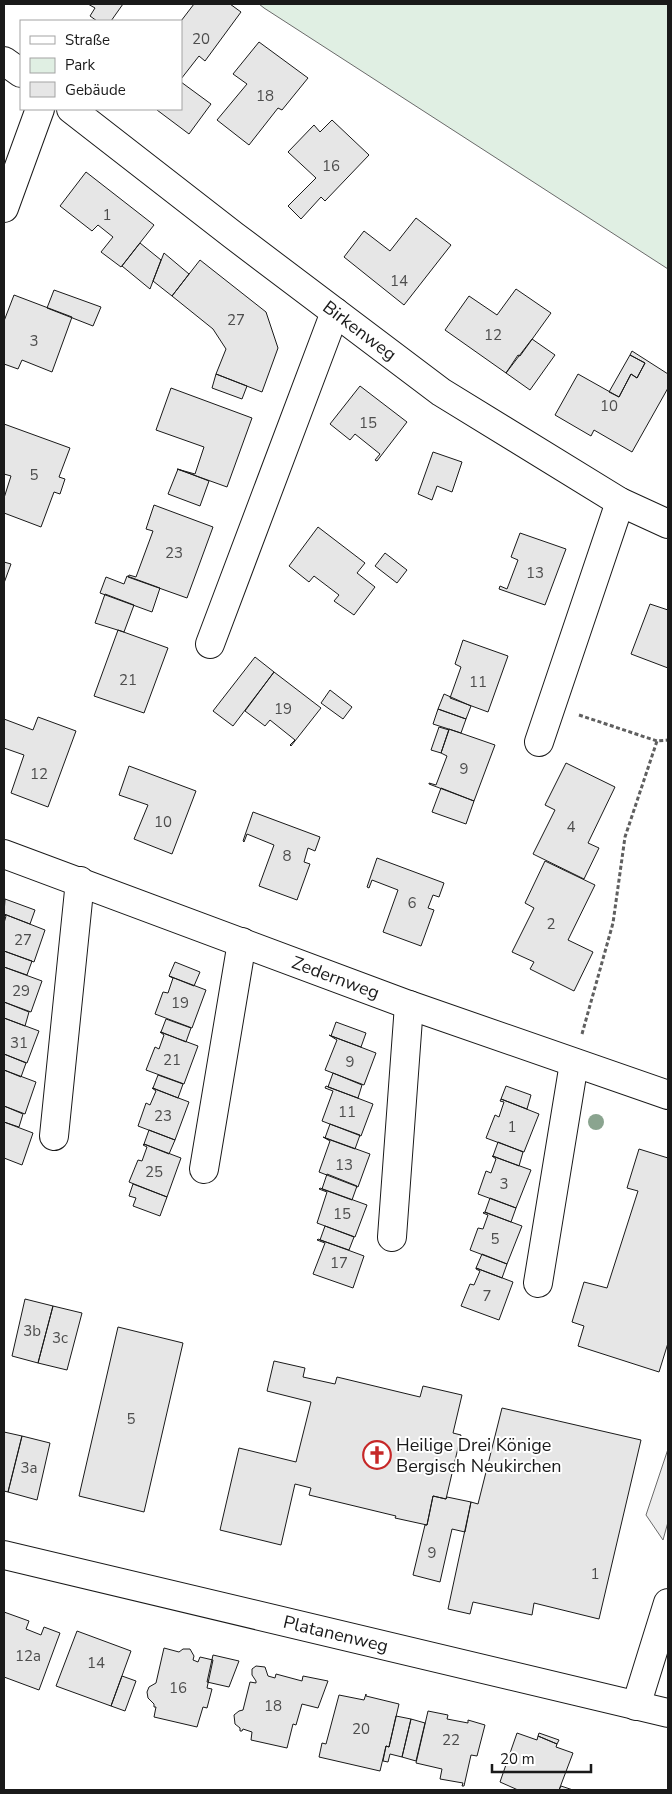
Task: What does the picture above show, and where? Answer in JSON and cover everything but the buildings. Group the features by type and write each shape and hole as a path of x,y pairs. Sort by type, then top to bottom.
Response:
{"street":[{"path":"4,61 20,72"},
{"path":"4,208 40,110"},
{"name":"Birkenweg","path":"72,110 233,235 441,392 620,502 668,524"},
{"path":"210,644 335,312"},
{"path":"540,742 620,502"},
{"name":"Zedernweg","path":"4,854 409,1005 668,1095"},
{"path":"54,1136 80,882"},
{"path":"204,1169 242,942"},
{"path":"392,1237 409,1005"},
{"path":"538,1283 574,1063"},
{"name":"Platanenweg","path":"4,1555 668,1713"},
{"path":"636,1706 668,1603"}],"path":[{"path":"552,706 657,741 668,740"},
{"path":"574,1063 613,923 625,837 657,741"}],"green space":[{"path":"259,4 668,4 668,269 264,8"}],"shaded area":[{"path":"668,1449 668,1522 663,1540 646,1515"}],"place":[{"name":"Heilige Drei Könige Bergisch Neukirchen","path":"377,1455"}]}
